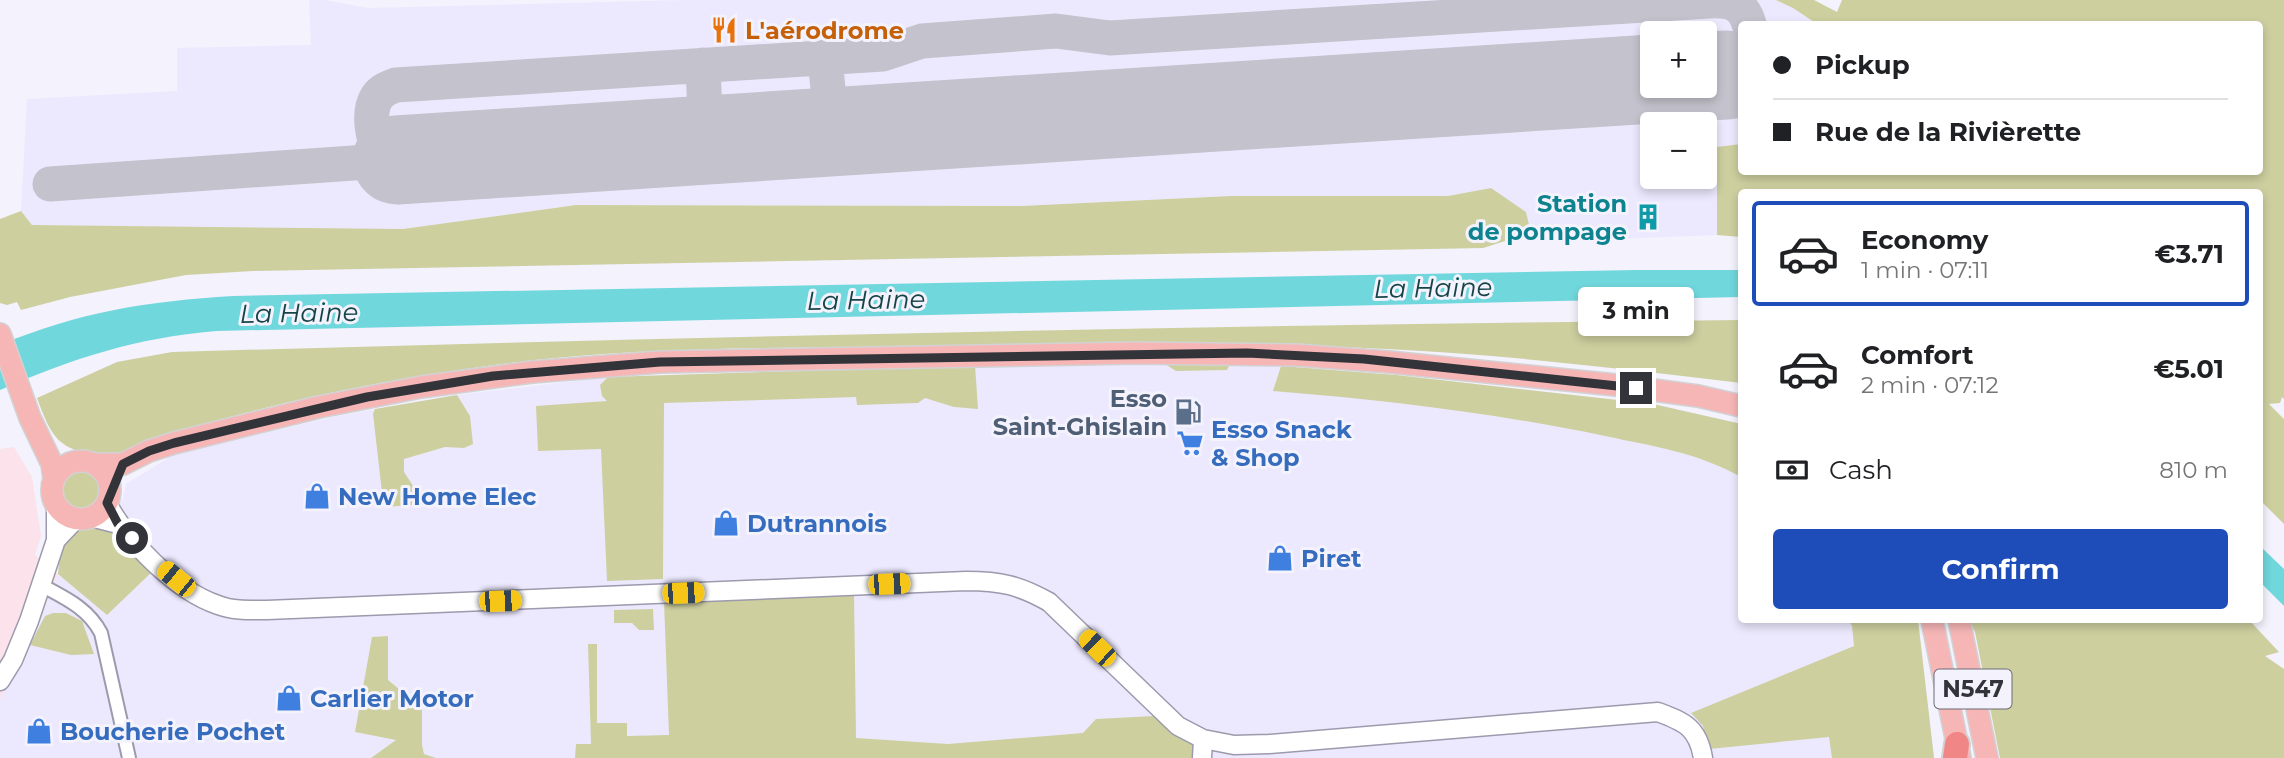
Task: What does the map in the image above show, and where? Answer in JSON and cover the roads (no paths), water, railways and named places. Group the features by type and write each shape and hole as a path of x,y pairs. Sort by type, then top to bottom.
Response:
{"main road":[{"path":"0,334 21,397 52,464 52,492 56,505 64,514 96,508 123,464"},
{"path":"45,445 56,454 86,462 123,464 149,451 174,443 367,397 493,376 660,362 1136,353 1271,354 1364,359 1604,384 1698,396 1738,405"},
{"path":"54,479 60,469 86,462"},
{"path":"86,462 108,478 96,508"},
{"name":"N547","path":"1933,623 1957,753"},
{"name":"N547","path":"1960,623 1987,758"}],"street":[{"path":"0,681 13,660 56,540 56,505"},
{"path":"56,540 96,508 118,524 159,566 192,593 219,606 245,610 966,581 1000,582 1026,589 1049,602 1178,726 1203,739 1234,745 1269,744 1658,712 1681,721 1696,733 1703,758"},
{"path":"41,584 94,618 101,633 129,758"},
{"path":"1202,758 1203,739"}],"water":[{"name":"La Haine","path":"1738,270 1738,297 216,331 158,339 105,351 0,390 0,345 57,324 114,310 233,296"},
{"path":"2263,549 2284,569 2284,606 2263,585"}],"place":[{"name":"L'aérodrome","path":"724,30"},
{"name":"Station de pompage","path":"1648,217"},
{"name":"Esso Saint-Ghislain","path":"1188,412"},
{"name":"Esso Snack & Shop","path":"1190,443"},
{"name":"New Home Elec","path":"317,496"},
{"name":"Dutrannois","path":"726,523"},
{"name":"Piret","path":"1280,558"},
{"name":"Carlier Motor","path":"289,698"},
{"name":"Boucherie Pochet","path":"39,731"}]}
